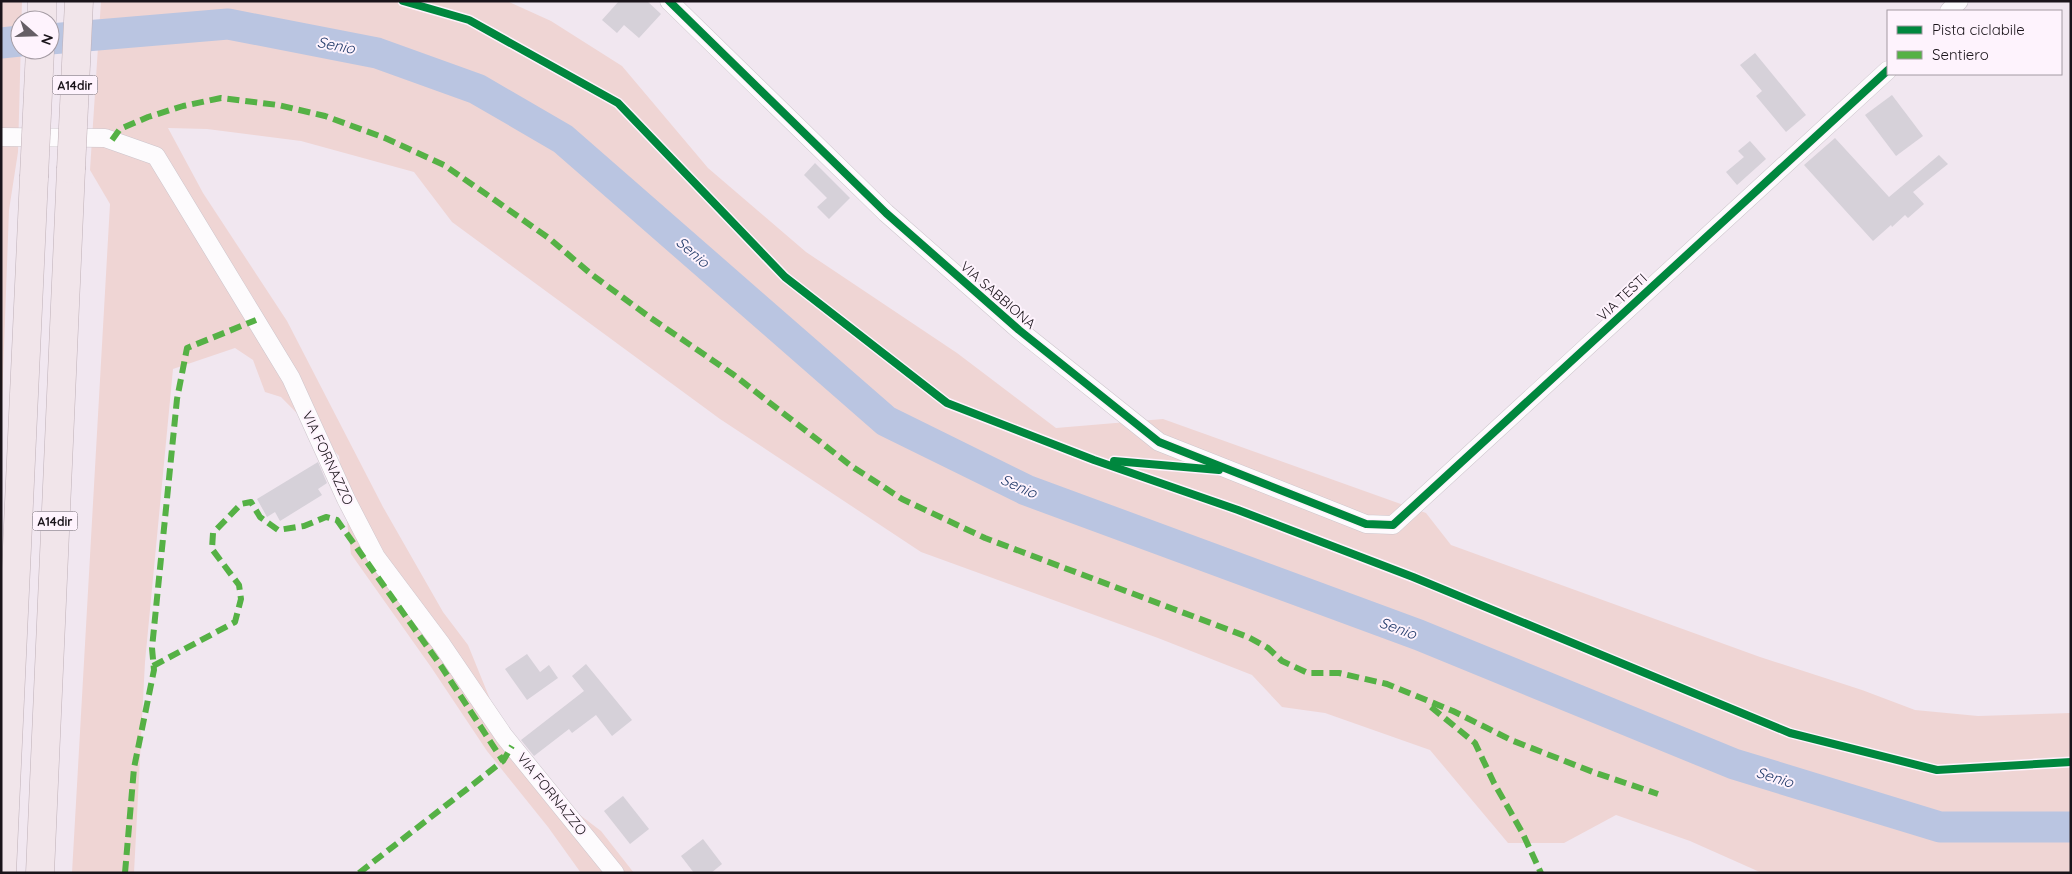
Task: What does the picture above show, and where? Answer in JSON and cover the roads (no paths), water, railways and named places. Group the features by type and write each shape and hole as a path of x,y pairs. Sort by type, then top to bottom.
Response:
{"highway":[{"name":"A14dir","path":"40,873 79,1"},
{"name":"A14dir","path":"2,873 40,60"}],"street":[{"name":"VIA SABBIONA","path":"669,1 886,213 1019,330 1159,442 1366,524"},
{"path":"1950,10 1959,1"},
{"name":"VIA TESTI","path":"1366,524 1393,525 1887,71"},
{"name":"VIA FORNAZZO","path":"1,137 105,138 156,156 291,378 346,499 376,557 442,645 504,736 615,873"}],"waterway":[{"name":"Senio","path":"60,38 228,24 377,53 477,89 563,139 886,421 1026,490 1419,635 1734,764 1940,827 2071,827"},
{"name":"Senio","path":"1,43 10,42"}]}
